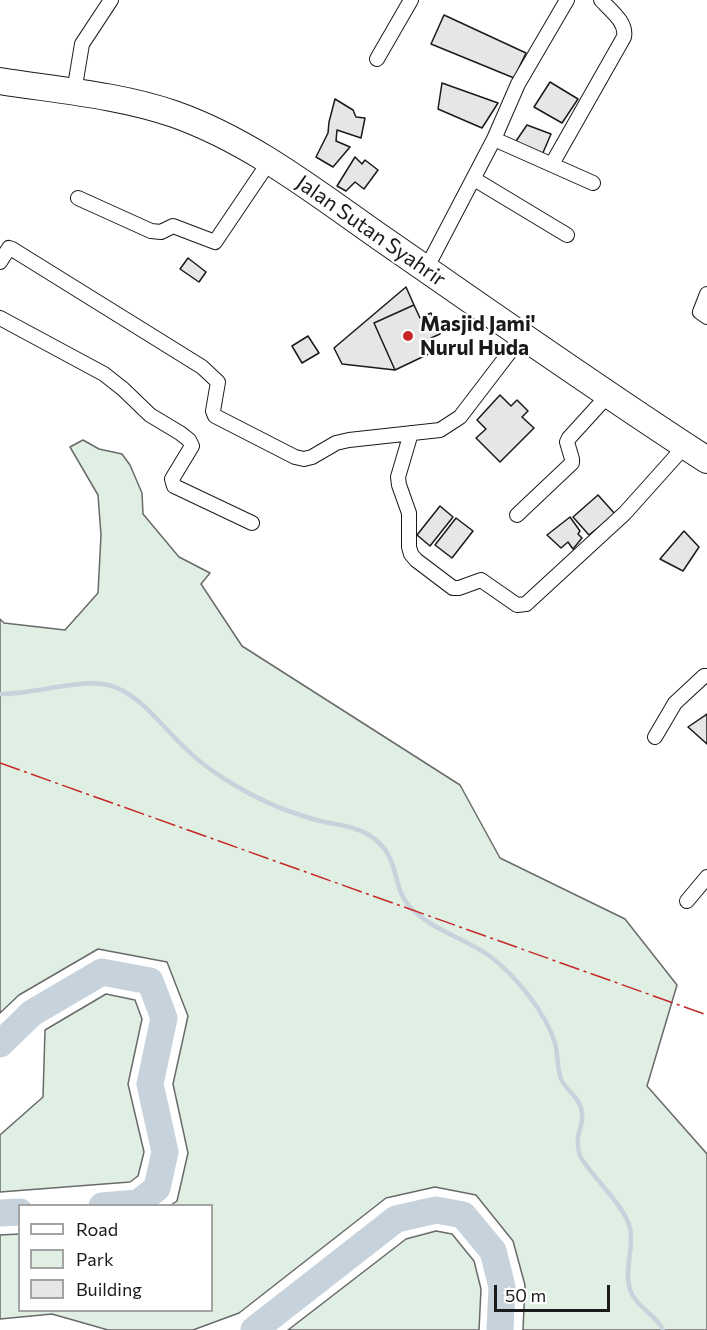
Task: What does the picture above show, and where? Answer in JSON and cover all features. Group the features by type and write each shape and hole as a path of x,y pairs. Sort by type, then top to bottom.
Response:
{"highway":[{"name":"Jalan Sutan Syahrir","path":"0,81 152,107 221,135 268,162 701,456"}],"street":[{"path":"74,92 82,44 111,0"},
{"path":"377,59 411,0"},
{"path":"426,269 494,139 518,84 567,0"},
{"path":"552,164 624,37 624,27 621,22 601,0"},
{"path":"494,139 593,183"},
{"path":"78,198 151,231 161,232 173,226 215,242 268,162"},
{"path":"474,179 567,235"},
{"path":"0,262 5,251 12,249 202,367 218,382 214,417 295,457 304,459 336,443 440,430 460,417 522,336"},
{"path":"707,294 700,312 707,317"},
{"path":"0,318 104,374 150,415 189,440 192,446 172,479 174,486 252,523"},
{"path":"517,515 572,463 567,442 569,438 609,394"},
{"path":"411,433 398,477 409,513 411,554 449,586 459,588 481,580 517,605 522,606 625,513 701,456"},
{"path":"655,737 675,703 704,676 707,676"},
{"path":"687,901 707,877"}],"green space":[{"path":"83,440 99,449 122,454 130,465 142,493 143,514 179,557 210,573 201,584 242,646 460,785 500,858 625,919 677,985 647,1086 707,1154 707,1330 523,1330 525,1285 513,1241 476,1195 435,1187 386,1198 239,1313 193,1330 108,1330 52,1314 0,1319 0,1235 18,1234 18,1312 213,1312 213,1204 172,1204 177,1201 188,1153 173,1084 188,1016 167,962 98,949 19,995 0,1013 0,619 4,623 65,630 98,593 101,535 98,495 70,447"},
{"path":"106,994 135,1000 142,1019 128,1084 144,1152 138,1176 130,1182 0,1192 0,1135 43,1097 45,1030"},
{"path":"436,1231 452,1234 474,1261 481,1289 479,1330 288,1330 406,1239"}],"building":[{"path":"444,15 526,53 514,78 431,44"},
{"path":"550,82 578,99 562,123 534,107"},
{"path":"442,83 498,103 482,128 438,109"},
{"path":"335,99 353,110 356,117 365,118 361,138 337,130 336,141 350,147 333,167 316,157 328,133"},
{"path":"527,125 551,134 542,155 514,144"},
{"path":"355,157 362,164 365,160 378,170 364,189 355,182 346,191 337,186"},
{"path":"188,258 206,272 199,282 180,269"},
{"path":"406,287 414,305 374,323 395,370 342,364 334,348"},
{"name":"Masjid Jami' Nurul Huda","path":"414,305 420,318 431,313 440,334 431,338 437,350 395,370 374,323"},
{"path":"308,336 319,353 302,363 292,346"},
{"path":"500,395 511,406 517,400 528,411 522,417 534,428 500,462 476,438 486,429 477,420"},
{"path":"598,495 615,514 589,535 573,517"},
{"path":"440,506 453,517 430,546 417,535"},
{"path":"570,517 582,538 573,549 568,542 561,548 547,535"},
{"path":"456,518 473,531 452,558 435,545"},
{"path":"684,531 699,547 683,571 660,559"},
{"path":"707,714 707,744 688,727"}],"waterway":[{"path":"0,694 97,683 120,689 149,711 198,760 234,785 289,811 362,831 379,843 387,852 400,890 410,907 428,922 481,951 501,965 529,996 545,1020 555,1043 561,1079 581,1108 582,1119 578,1137 580,1156 622,1210 630,1228 628,1279 633,1296 663,1330"},
{"path":"0,1044 32,1013 102,972 150,981 164,1018 150,1084 165,1152 157,1188 138,1203 126,1204"},
{"path":"254,1330 396,1219 436,1210 463,1215 493,1251 502,1287 500,1330"},
{"path":"0,1213 18,1212"}],"power":[{"path":"0,763 707,1015"}],"place":[{"name":"Masjid Jami' Nurul Huda","path":"408,336"}]}
